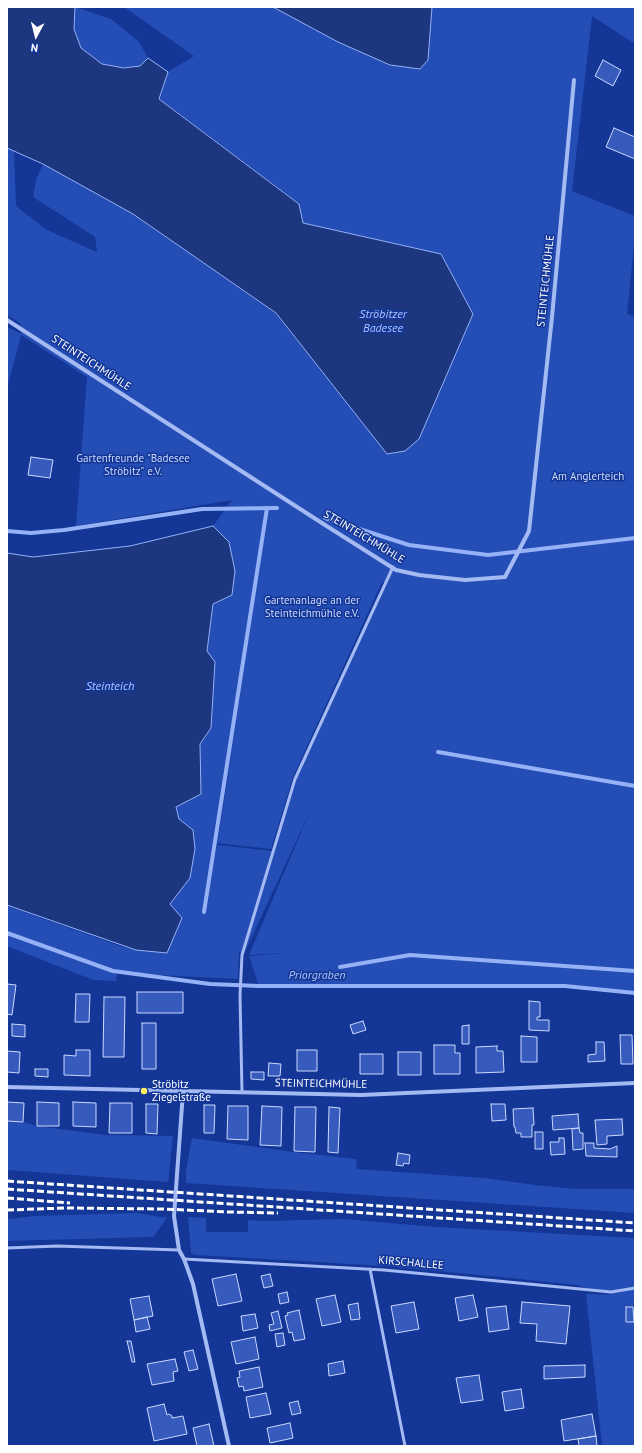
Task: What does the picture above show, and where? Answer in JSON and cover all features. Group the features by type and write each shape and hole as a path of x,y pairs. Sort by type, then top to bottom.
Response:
{"street":[{"name":"STEINTEICHMÜHLE","path":"7,320 396,570 419,575 466,580 505,577 529,531 552,317 574,80"},
{"name":"STEINTEICHMÜHLE","path":"7,1087 361,1095 635,1083"},
{"path":"183,1092 174,1216 179,1250 193,1284 229,1446"}],"lane":[{"path":"242,1092 240,990 242,955 295,779 393,567"},
{"path":"7,1248 57,1246 179,1250"},
{"name":"KIRSCHALLEE","path":"184,1259 370,1269 611,1292 635,1288"},
{"path":"370,1269 405,1446"}],"green space":[{"path":"75,7 111,19 139,42 148,58 140,66 124,68 102,64 81,48 74,29"},
{"path":"124,7 273,7 280,10 431,7 635,7 635,44 592,16 572,191 635,216 635,236 627,314 635,316 635,992 565,984 259,986 249,956 286,953 249,955 311,809 244,954 239,952 238,979 117,973 116,981 93,980 7,946 7,906 120,946 136,950 169,904 193,830 179,819 176,807 200,744 211,728 207,652 213,604 232,595 229,542 213,526 232,500 76,526 87,377 21,335 7,389 7,327 21,334 20,323 7,315 7,148 14,151 16,206 47,230 97,252 95,237 33,197 36,180 43,164 133,214 275,313 387,454 464,333 473,314 441,254 302,223 299,203 160,99 168,72 194,56","holes":["382,582 387,583 297,777 273,851 217,845 207,897 237,724 217,843 271,849 293,777"]},
{"path":"7,1121 23,1122 37,1126 105,1135 173,1136 168,1182 7,1170"},
{"path":"192,1138 356,1159 357,1169 484,1178 577,1189 635,1189 635,1213 186,1183 186,1170"},
{"path":"137,1213 167,1218 153,1237 7,1241 7,1219 35,1216"},
{"path":"188,1217 206,1218 206,1232 248,1232 248,1220 342,1219 437,1227 635,1238 635,1446 602,1446 586,1294 612,1295 576,1285 511,1278 385,1266 196,1255 191,1253"}],"water":[{"name":"Ströbitzer Badesee","path":"7,7 75,7 74,29 81,48 102,64 124,68 140,66 148,58 168,72 159,99 299,204 303,223 441,254 473,314 419,439 405,451 387,454 276,313 133,214 43,164 7,148"},
{"path":"273,7 432,7 428,60 420,69 390,65 338,42"},
{"name":"Steinteich","path":"213,526 229,542 235,571 232,595 213,604 207,651 215,662 211,728 200,744 201,794 176,807 179,819 193,830 195,849 190,878 170,904 182,918 167,953 136,950 7,905 7,553 33,557 130,546"}],"building":[{"path":"603,60 621,70 613,86 595,76"},
{"path":"614,128 635,137 635,159 606,147"},
{"path":"31,457 53,460 50,478 28,475"},
{"path":"7,984 16,985 12,1015 7,1014"},
{"path":"137,992 183,992 183,1013 137,1013"},
{"path":"76,994 90,994 89,1022 75,1022"},
{"path":"104,997 125,997 124,1057 103,1057"},
{"path":"529,1001 540,1002 540,1017 537,1017 537,1020 549,1020 549,1031 529,1030"},
{"path":"363,1021 366,1030 353,1034 350,1025"},
{"path":"142,1023 156,1023 156,1069 142,1069"},
{"path":"12,1024 25,1025 25,1037 12,1036"},
{"path":"469,1025 469,1044 462,1044 462,1026"},
{"path":"620,1035 632,1035 633,1064 621,1064"},
{"path":"521,1036 537,1037 537,1062 521,1062"},
{"path":"596,1042 604,1042 605,1061 588,1062 588,1055 596,1054"},
{"path":"434,1045 455,1045 455,1053 460,1053 460,1074 434,1074"},
{"path":"497,1046 497,1051 503,1051 504,1072 476,1073 476,1047"},
{"path":"76,1050 90,1050 90,1076 64,1075 64,1055 76,1056"},
{"path":"297,1050 317,1050 317,1071 297,1071"},
{"path":"7,1051 20,1052 19,1073 7,1072"},
{"path":"398,1052 421,1052 421,1075 398,1075"},
{"path":"360,1054 383,1054 383,1074 360,1074"},
{"path":"269,1063 281,1064 280,1076 268,1076"},
{"path":"35,1069 48,1069 48,1077 35,1076"},
{"path":"251,1072 264,1072 264,1080 251,1079"},
{"path":"7,1102 24,1103 23,1122 7,1121"},
{"path":"37,1102 59,1103 59,1126 37,1126"},
{"path":"73,1102 96,1103 96,1127 73,1126"},
{"path":"110,1103 132,1103 132,1133 109,1133"},
{"path":"146,1104 158,1104 157,1134 146,1133"},
{"path":"491,1104 505,1104 506,1120 492,1121"},
{"path":"204,1105 215,1105 214,1133 204,1133"},
{"path":"228,1106 248,1106 248,1140 227,1139"},
{"path":"262,1106 282,1107 281,1146 260,1145"},
{"path":"295,1107 316,1107 315,1152 294,1151"},
{"path":"329,1107 340,1108 338,1153 328,1152"},
{"path":"533,1108 534,1125 532,1125 532,1137 521,1137 521,1133 516,1133 514,1127 513,1109"},
{"path":"578,1114 579,1128 553,1130 552,1116"},
{"path":"622,1119 623,1135 607,1136 607,1144 597,1145 595,1120"},
{"path":"579,1128 580,1133 583,1133 583,1149 573,1150 572,1129"},
{"path":"535,1132 543,1132 543,1149 535,1149"},
{"path":"559,1138 564,1138 565,1154 551,1155 550,1142 559,1142"},
{"path":"585,1143 594,1143 594,1148 610,1149 617,1146 617,1157 586,1156"},
{"path":"398,1153 410,1155 409,1164 404,1163 403,1166 396,1165"},
{"path":"236,1274 242,1301 218,1306 212,1279"},
{"path":"270,1274 273,1286 264,1288 261,1276"},
{"path":"287,1292 289,1302 280,1304 278,1294"},
{"path":"335,1295 341,1322 322,1326 316,1299"},
{"path":"473,1295 478,1317 459,1321 455,1298"},
{"path":"149,1296 153,1316 134,1320 130,1299"},
{"path":"414,1302 419,1329 396,1333 391,1306"},
{"path":"522,1302 570,1306 566,1344 536,1341 537,1324 520,1323"},
{"path":"358,1303 360,1319 351,1320 348,1305"},
{"path":"506,1306 509,1329 489,1332 486,1308"},
{"path":"626,1307 633,1307 634,1322 626,1322"},
{"path":"299,1310 305,1339 294,1341 292,1332 289,1333 285,1316 288,1315 287,1313"},
{"path":"278,1311 282,1328 270,1331 269,1325 274,1324 271,1313"},
{"path":"255,1314 258,1328 243,1331 241,1316"},
{"path":"147,1317 150,1329 136,1332 134,1320"},
{"path":"283,1333 285,1345 277,1347 275,1334"},
{"path":"255,1337 259,1359 236,1364 231,1342"},
{"path":"127,1341 131,1341 135,1362 132,1362"},
{"path":"193,1350 198,1369 189,1371 184,1352"},
{"path":"175,1359 178,1371 173,1372 174,1381 152,1385 147,1364"},
{"path":"343,1361 345,1373 329,1376 328,1364"},
{"path":"585,1365 585,1377 544,1379 544,1366"},
{"path":"259,1367 263,1387 244,1391 243,1386 239,1387 237,1378 240,1377 239,1371"},
{"path":"479,1375 483,1400 461,1403 456,1378"},
{"path":"521,1389 524,1408 505,1411 502,1392"},
{"path":"266,1393 271,1414 250,1418 246,1397"},
{"path":"298,1401 301,1413 292,1415 289,1403"},
{"path":"164,1404 167,1415 169,1414 172,1418 183,1416 187,1434 154,1441 147,1408"},
{"path":"592,1414 596,1436 564,1441 561,1420"},
{"path":"290,1423 293,1438 270,1443 267,1428"},
{"path":"209,1424 214,1446 197,1446 193,1428"},
{"path":"596,1436 597,1446 579,1446 578,1439"}],"waterway":[{"path":"204,912 267,508"},
{"path":"7,531 31,533 64,530 202,509 277,508"},
{"path":"325,518 409,545 488,555 635,538"},
{"path":"438,752 635,786"},
{"name":"Priorgraben","path":"7,933 113,971 210,984 259,986 565,986 635,993"},
{"path":"340,967 410,955 635,971"}],"railway":[{"path":"7,1181 635,1223"},
{"path":"7,1189 635,1231"},
{"path":"7,1198 70,1203"},
{"path":"7,1210 65,1208 164,1209 278,1213"}],"place":[{"name":"Ströbitz Ziegelstraße","path":"144,1091"}],"park label":[{"name":"Gartenfreunde \"Badesee Ströbitz\" e.V.","path":"133,465"},
{"name":"Am Anglerteich","path":"588,477"},
{"name":"Gartenanlage an der Steinteichmühle e.V.","path":"312,607"}]}
